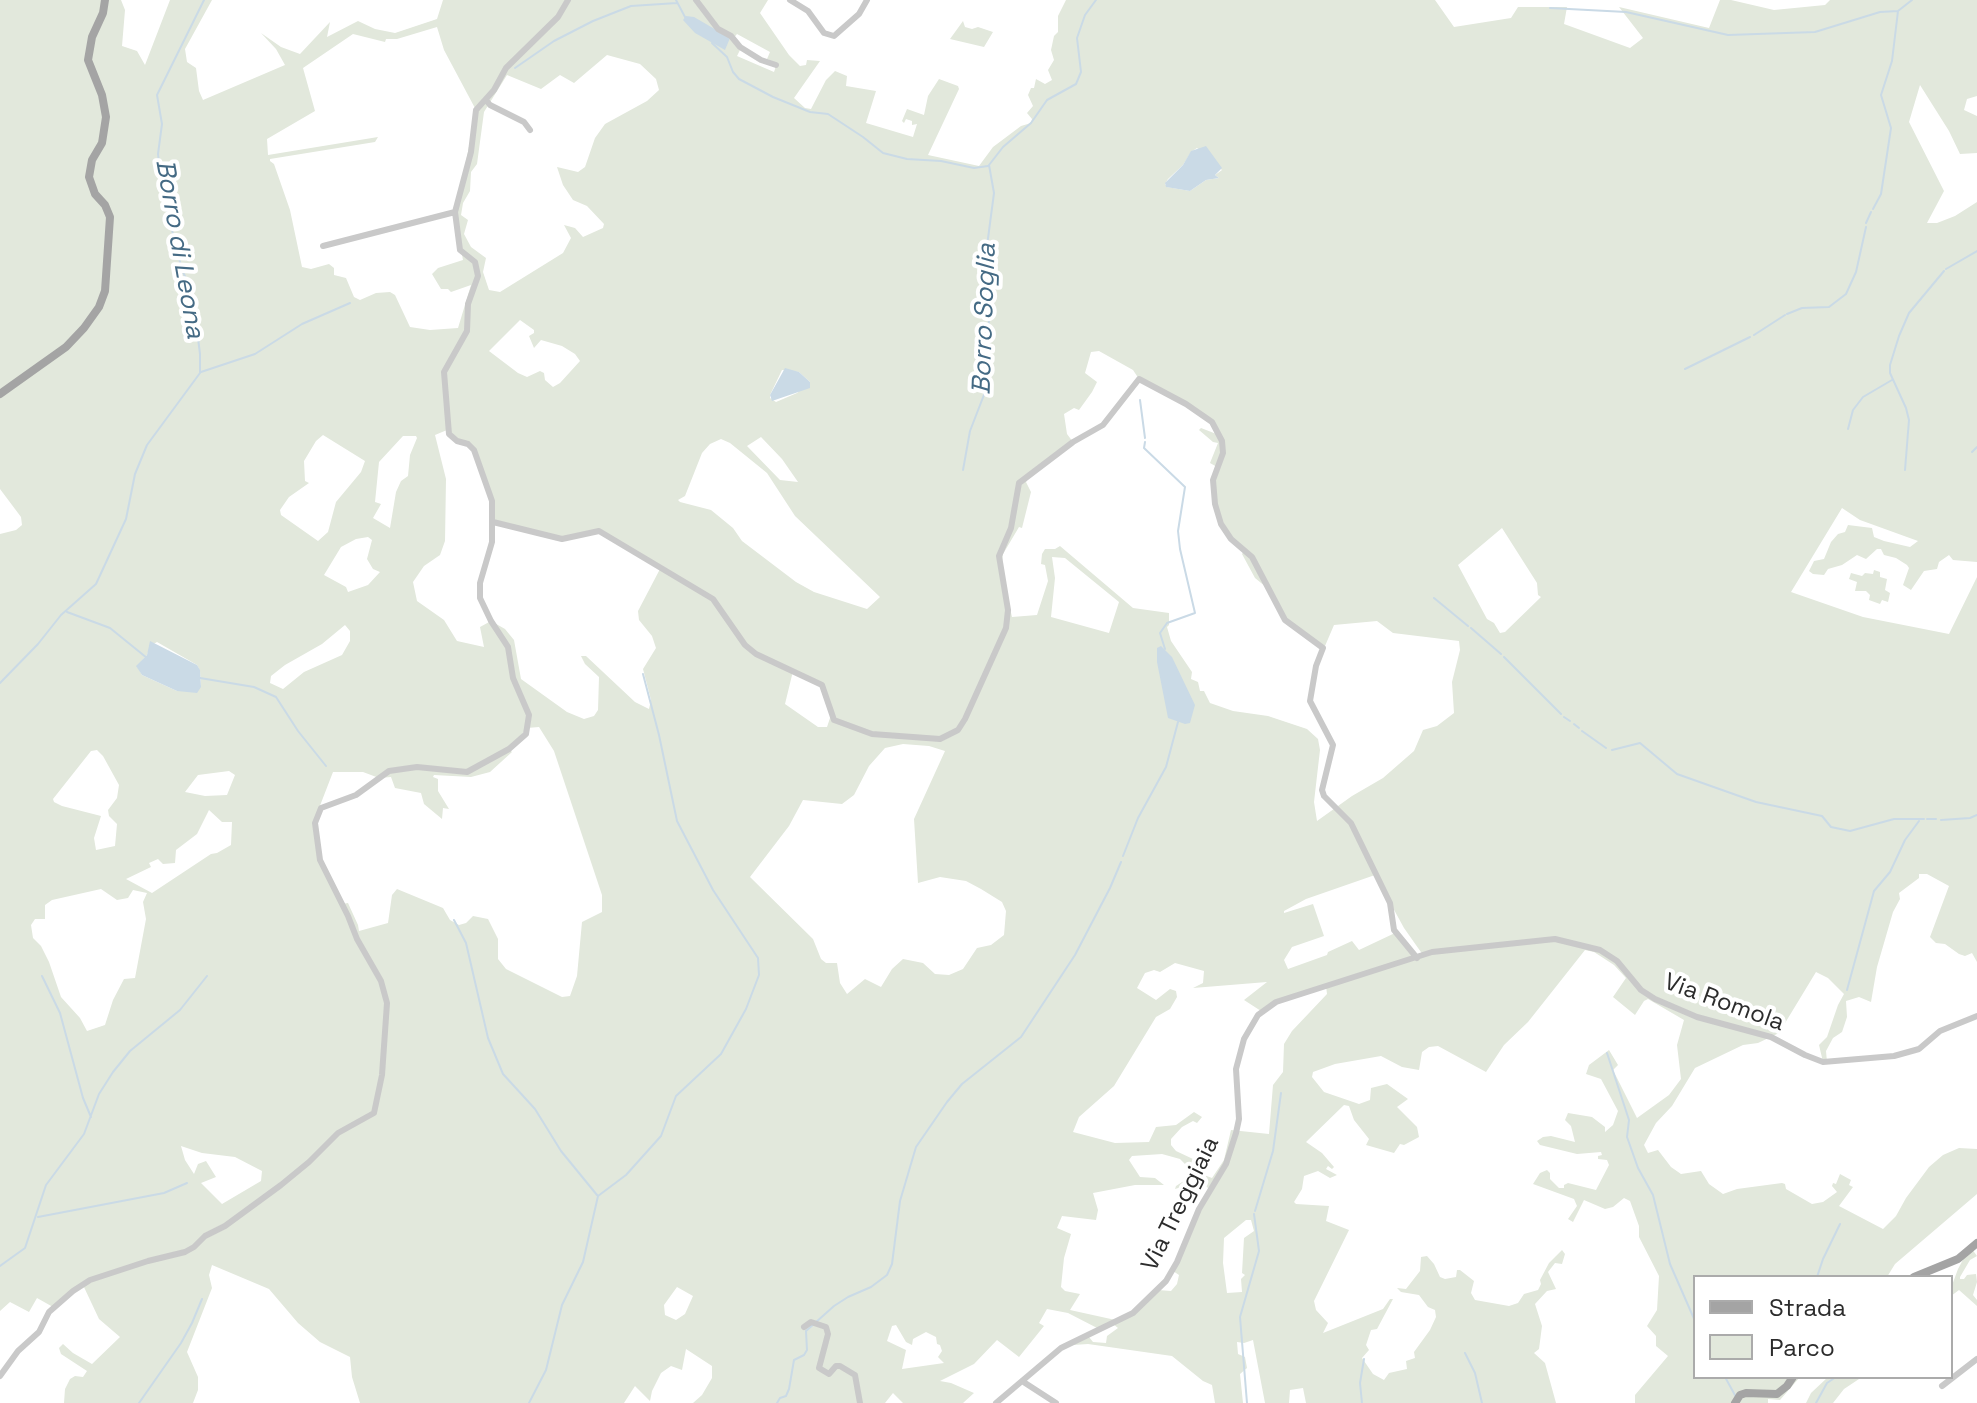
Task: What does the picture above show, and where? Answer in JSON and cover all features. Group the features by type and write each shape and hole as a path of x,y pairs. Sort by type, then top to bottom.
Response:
{"main road":[{"path":"0,394 66,347 99,307 105,291 110,217 95,194 89,177 92,160 102,143 106,117 102,95 88,60 92,37 103,13 105,0"},
{"path":"1919,1275 1958,1259 1977,1243"},
{"path":"1737,1400 1746,1393 1777,1394 1792,1379"}],"street":[{"path":"0,1376 18,1351 39,1332 53,1307 73,1291 90,1280 194,1247 205,1236 225,1226 281,1185 338,1133 374,1113 382,1075 387,1003 381,981 357,939 320,860 315,823 321,808 356,795 389,771 417,767 467,772 509,749 526,734 529,715 513,678 508,647 480,598 480,583 492,542 492,501 474,450 452,438 447,427 444,372 456,356 467,331 468,304 478,276 475,262 460,250 455,212 471,152 476,110 494,90 506,68 558,17 568,0"},
{"path":"696,0 718,29 731,36 740,47 776,65"},
{"path":"790,0 808,11 824,33 834,36 859,14 867,0"},
{"path":"486,100 524,122 530,130"},
{"path":"323,246 455,212"},
{"path":"493,522 562,539 599,531 713,599 745,645 763,660 822,685 834,720 872,734 940,739 958,730 965,719 1006,628 1008,610 1000,550 1011,528 1019,483 1076,440 1103,425 1139,379 1212,422 1222,441 1223,453 1213,480 1221,524 1231,539 1252,557 1285,620 1323,648 1316,666 1310,701 1333,745 1322,785 1324,796 1351,823 1390,903 1394,930 1417,958"},
{"name":"Via Romola","path":"1417,958 1432,952 1547,939 1563,940 1600,950 1617,961 1641,990 1655,999 1697,1017 1771,1037 1805,1055 1832,1063 1894,1056 1919,1049 1940,1031 1977,1016"},
{"name":"Via Treggiaia","path":"996,1403 1061,1348 1133,1313 1172,1272 1190,1228 1226,1164 1239,1119 1236,1069 1239,1055 1258,1015 1276,1002 1417,958"},
{"path":"804,1327 806,1323 814,1322 828,1331 819,1368 829,1374 838,1365 855,1375 860,1403"},
{"path":"1953,1378 1977,1359"},
{"path":"1942,1386 1951,1379"},
{"path":"1022,1381 1056,1403"},
{"path":"1037,1391 1039,1401"}],"green space":[{"path":"0,0 121,0 125,10 122,46 137,51 145,65 170,0 212,0 185,49 187,62 196,68 203,100 285,65 261,33 281,47 300,54 330,22 327,37 358,21 395,33 437,19 443,0 768,0 760,13 789,55 800,66 806,65 807,60 820,61 794,98 805,108 811,109 826,80 835,71 847,76 846,86 876,91 866,123 913,137 917,124 912,125 912,121 906,119 904,123 902,121 907,109 924,115 928,96 939,79 959,89 928,155 979,166 993,147 1021,126 1031,123 1032,119 1027,113 1033,106 1028,95 1036,79 1045,84 1052,80 1048,70 1054,60 1051,50 1058,32 1058,16 1066,0 1435,0 1454,27 1511,18 1518,7 1567,7 1564,24 1630,48 1643,38 1619,7 1709,28 1720,0 1774,10 1825,5 1830,0 1977,0 1977,96 1967,99 1964,110 1977,116 1977,153 1960,154 1920,85 1909,122 1944,191 1927,223 1937,223 1955,216 1977,202 1977,562 1953,560 1949,555 1939,562 1937,569 1924,571 1911,590 1903,585 1909,568 1907,565 1884,555 1881,549 1866,559 1857,555 1842,565 1828,569 1824,575 1813,574 1809,571 1814,561 1824,559 1831,542 1838,534 1845,532 1848,525 1872,528 1874,537 1910,547 1918,541 1860,520 1842,508 1791,592 1863,617 1949,634 1977,577 1977,962 1972,953 1965,956 1959,954 1930,937 1949,886 1927,874 1919,874 1919,878 1899,893 1900,899 1893,912 1877,967 1871,1002 1859,997 1846,1001 1847,1017 1842,1032 1833,1038 1826,1051 1827,1062 1823,1062 1819,1045 1827,1037 1844,994 1828,978 1816,972 1779,1033 1758,1043 1743,1045 1695,1068 1644,1145 1648,1153 1658,1150 1681,1174 1701,1171 1709,1184 1723,1194 1782,1183 1786,1189 1812,1204 1823,1202 1837,1192 1832,1186 1840,1174 1851,1180 1849,1185 1853,1187 1839,1206 1883,1229 1896,1216 1929,1167 1943,1155 1959,1148 1977,1149 1977,1194 1895,1264 1888,1275 1693,1275 1693,1379 1798,1379 1780,1400 1768,1399 1768,1403 1635,1403 1635,1395 1668,1356 1656,1346 1656,1336 1647,1326 1657,1310 1659,1276 1639,1237 1639,1226 1630,1201 1624,1198 1605,1209 1584,1200 1573,1222 1568,1219 1577,1206 1574,1199 1533,1184 1540,1173 1547,1170 1550,1179 1559,1188 1564,1188 1568,1183 1596,1190 1609,1165 1607,1160 1598,1159 1601,1152 1577,1154 1540,1145 1537,1141 1551,1136 1575,1142 1571,1126 1565,1120 1568,1113 1592,1117 1605,1127 1605,1132 1613,1125 1618,1111 1601,1079 1586,1074 1589,1065 1609,1050 1618,1065 1613,1070 1637,1118 1669,1095 1681,1079 1677,1045 1684,1020 1648,999 1635,1015 1613,997 1626,978 1614,965 1585,950 1528,1022 1504,1045 1486,1072 1438,1046 1422,1052 1419,1070 1402,1067 1381,1056 1335,1064 1313,1072 1312,1077 1324,1092 1359,1104 1370,1100 1371,1088 1387,1084 1408,1099 1397,1107 1417,1127 1419,1137 1400,1144 1394,1153 1366,1145 1369,1139 1354,1120 1349,1106 1344,1105 1306,1142 1322,1153 1334,1167 1328,1166 1326,1169 1337,1175 1330,1178 1318,1171 1304,1176 1302,1189 1294,1202 1329,1206 1326,1221 1349,1230 1314,1301 1316,1310 1328,1323 1323,1333 1383,1309 1393,1299 1377,1329 1371,1330 1366,1345 1369,1350 1362,1358 1373,1374 1384,1380 1389,1373 1407,1369 1406,1361 1415,1358 1414,1352 1436,1317 1435,1310 1428,1307 1419,1295 1401,1292 1397,1288 1406,1289 1420,1271 1421,1257 1427,1256 1440,1277 1456,1277 1457,1270 1460,1270 1474,1281 1471,1293 1475,1300 1509,1306 1518,1303 1524,1294 1538,1290 1549,1263 1562,1250 1565,1254 1562,1264 1555,1263 1548,1272 1556,1289 1547,1291 1535,1304 1542,1326 1539,1349 1534,1353 1545,1363 1556,1403 1306,1403 1303,1388 1290,1390 1289,1403 1265,1403 1253,1340 1237,1342 1238,1354 1245,1357 1247,1368 1240,1374 1243,1403 1215,1403 1212,1385 1172,1356 1088,1344 1073,1345 1089,1337 1093,1342 1106,1343 1107,1336 1118,1328 1113,1324 1101,1330 1068,1313 1047,1309 1039,1323 1044,1326 1019,1357 997,1340 974,1364 940,1381 974,1393 963,1403 903,1403 893,1393 885,1403 693,1403 712,1378 712,1366 686,1349 682,1370 671,1366 661,1373 650,1401 635,1386 624,1403 360,1403 350,1357 320,1342 298,1323 269,1289 212,1265 209,1275 212,1288 187,1352 198,1377 198,1390 193,1403 64,1403 65,1389 70,1379 83,1377 87,1371 61,1354 59,1348 63,1344 92,1364 120,1337 99,1319 83,1285 53,1307 37,1298 29,1312 10,1302 0,1311 0,534 16,530 22,525 21,517 0,489","holes":["437,27 444,50 476,110 455,219 463,260 438,268 432,274 441,289 451,292 471,285 458,328 430,330 410,327 395,295 390,292 376,293 360,300 354,297 346,278 334,275 334,268 329,264 311,269 302,267 290,210 270,159 375,142 378,137 268,155 267,139 315,111 303,68 353,34 385,42 386,39 397,39","737,34 770,52 767,59 777,63 774,72 737,56 740,50 732,40","607,55 640,64 656,79 659,90 647,101 605,124 595,138 585,167 578,172 557,167 563,185 573,200 587,206 604,224 603,228 583,237 575,228 564,225 571,238 563,253 500,292 489,290 483,272 486,258 471,247 464,234 468,220 461,215 470,191 471,172 477,164 484,112 507,75 541,89 560,75 574,83","1197,148 1222,170 1215,175 1219,178 1206,180 1190,191 1167,187 1168,179","520,320 534,330 529,336 534,348 541,340 562,346 580,361 553,387 540,371 527,377 489,351","1099,351 1133,370 1139,379 1212,422 1219,435 1201,428 1199,430 1218,443 1210,463 1217,467 1213,480 1221,524 1244,551 1242,554 1255,578 1266,587 1285,620 1325,646 1334,625 1377,621 1393,633 1459,641 1460,650 1452,682 1454,713 1437,726 1423,730 1414,751 1383,778 1317,821 1314,802 1320,750 1318,739 1307,729 1268,716 1233,711 1210,703 1204,691 1200,691 1198,682 1191,679 1192,672 1171,641 1167,627 1169,613 1133,608 1060,546 1045,549 1042,554 1041,564 1045,565 1048,581 1037,615 1012,617 1001,569 1003,554 1019,527 1022,528 1031,492 1026,482 1032,472 1073,442 1067,434 1064,414 1074,408 1079,410 1097,382 1085,373 1091,352","782,370 799,372 810,382 797,393 776,402 770,395","447,430 457,441 474,450 493,506 493,522 570,539 599,531 660,569 638,611 639,620 652,636 656,648 643,669 651,700 649,709 635,702 586,656 581,656 599,677 598,710 594,716 584,719 567,712 521,679 514,640 505,629 491,621 480,627 484,647 457,641 444,620 417,601 413,582 424,566 440,555 445,541 446,479 435,435","323,435 365,461 361,472 336,502 328,532 318,541 281,515 280,510 289,497 309,483 305,481 304,461","403,436 416,436 408,476 401,481 396,492 390,528 373,518 381,504 375,502 379,462","761,437 798,482 780,480 747,446","721,439 730,443 767,473 795,516 880,597 867,609 814,592 742,541 733,528 711,510 678,500 685,496 702,453 710,444","1502,528 1537,583 1541,597 1505,632 1500,633 1494,623 1487,619 1458,565","368,537 372,540 367,559 373,569 380,572 368,585 348,592 346,587 324,575 341,547 356,539","1052,557 1065,558 1119,602 1109,633 1051,617 1055,578","345,625 350,631 350,641 342,655 304,672 283,689 270,683 271,676 322,644","157,642 197,665 201,687 177,691 142,675 137,666 150,646","793,671 824,689 831,715 827,727 818,727 785,704","539,727 554,751 602,895 602,912 582,922 577,976 570,996 562,997 506,969 498,959 498,939 488,919 473,916 459,925 450,920 443,908 397,889 392,895 388,923 359,931 348,903 342,904 317,853 316,816 333,772 363,772 379,778 391,777 395,788 421,793 424,804 442,819 443,808 449,809 438,791 438,779 434,775 471,777 490,772 512,752 509,749 527,728","903,744 945,751 914,819 918,883 940,877 966,881 1002,902 1006,911 1004,935 991,945 977,948 963,969 949,975 935,974 923,963 903,959 892,969 881,987 865,979 847,994 840,983 837,963 826,963 821,959 813,939 750,877 789,826 803,800 842,804 854,795 869,766 885,748","97,750 119,785 117,798 108,810 109,816 117,824 115,846 96,850 94,838 101,816 54,802 53,799 91,751","229,771 235,775 227,795 205,796 185,792 198,775","209,810 222,822 232,822 231,845 211,854 152,893 126,879 151,867 149,863 158,859 163,864 175,863 176,850 197,834","1375,875 1404,928 1423,955 1413,955 1395,933 1359,950 1352,941 1327,955 1288,969 1284,960 1292,947 1324,936 1313,904 1284,913 1306,899","101,889 117,900 128,898 133,890 147,893 143,902 146,919 135,978 124,979 105,1025 87,1031 61,997 49,962 33,938 31,925 35,919 45,919 45,905 52,900","1175,963 1204,971 1203,983 1193,988 1267,982 1244,1000 1261,1011 1305,991 1326,986 1327,994 1292,1031 1284,1044 1283,1072 1273,1085 1269,1134 1231,1130 1224,1160 1212,1178 1204,1175 1193,1159 1171,1145 1171,1139 1182,1127 1193,1121 1197,1123 1202,1117 1194,1112 1176,1125 1156,1127 1149,1142 1115,1143 1073,1132 1079,1117 1114,1086 1156,1017 1170,1009 1177,997 1176,991 1170,989 1156,1000 1137,988 1145,973 1160,972","181,1146 202,1153 235,1157 262,1171 261,1181 222,1204 201,1183 216,1177 206,1161 198,1164 194,1174","1162,1154 1180,1159 1190,1169 1190,1177 1175,1189 1201,1181 1210,1190 1173,1271 1179,1275 1177,1284 1171,1291 1158,1290 1120,1321 1070,1310 1080,1294 1061,1287 1064,1258 1071,1234 1057,1228 1062,1216 1096,1220 1098,1210 1093,1193 1135,1185 1164,1185 1155,1178 1140,1177 1129,1160 1132,1156","1246,1220 1251,1220 1254,1231 1244,1238 1242,1292 1227,1293 1224,1238","677,1287 693,1296 685,1314 676,1320 665,1315 664,1305","896,1325 906,1342 912,1345 913,1339 926,1332 936,1337 942,1351 938,1357 944,1363 902,1369 906,1350 887,1341 892,1326"]},
{"path":"963,21 965,27 993,32 984,47 950,39"},
{"path":"1874,570 1887,579 1885,590 1890,593 1888,602 1882,600 1880,604 1869,600 1870,595 1866,591 1855,591 1857,582 1849,579 1851,573 1862,576 1865,573 1873,574"},
{"path":"1972,1249 1977,1256 1970,1260 1960,1279 1976,1274 1973,1295 1977,1306 1959,1290 1953,1294 1953,1283 1965,1256"},
{"path":"1826,1379 1859,1379 1844,1389 1833,1403 1806,1403 1811,1393"}],"water":[{"path":"686,16 694,17 730,38 725,50 695,33 683,20"},
{"path":"1206,146 1222,168 1215,175 1219,178 1206,180 1190,191 1166,187 1165,183 1183,165 1191,151"},
{"path":"785,368 799,372 810,382 810,388 772,401 770,395"},
{"path":"150,641 197,665 201,687 197,693 177,691 142,675 136,666 147,655"},
{"path":"1161,646 1172,657 1195,705 1190,723 1168,718 1157,662 1157,648"}],"waterway":[{"name":"Borro di Leona","path":"0,683 61,615 96,584 126,519 135,474 147,445 200,373 192,291 182,270 163,194 158,154 162,124 157,95 204,0"},
{"name":"Borro Soglia","path":"676,0 685,17"},
{"name":"Borro Soglia","path":"963,470 970,431 987,387 989,319 985,261 994,193 989,165 1003,147 1031,123 1047,100 1076,84 1081,72 1077,38 1085,15 1096,0"},
{"path":"1873,209 1881,194 1891,128 1881,95 1892,61 1898,11 1912,0"},
{"path":"515,68 554,41 593,21 631,6 677,3"},
{"path":"1550,8 1626,12 1728,35 1815,32 1880,12 1898,11"},
{"name":"Borro Soglia","path":"712,43 727,57 739,79 810,112 828,114 883,153 974,168 988,166"},
{"path":"1866,223 1871,212"},
{"path":"1787,314 1802,308 1829,307 1846,294 1856,272 1866,227"},
{"path":"1946,269 1977,251"},
{"path":"1905,470 1909,420 1890,373 1890,365 1909,313 1944,271"},
{"path":"201,372 255,354 302,324 350,303"},
{"path":"1754,335 1785,315"},
{"path":"1685,369 1750,337"},
{"path":"1848,429 1853,410 1863,397 1892,380"},
{"path":"1140,400 1145,438"},
{"path":"1145,442 1144,448 1185,487 1178,531 1195,613 1167,623 1160,633 1165,649"},
{"path":"1972,452 1977,447"},
{"path":"1434,598 1468,626"},
{"path":"67,612 110,628 147,658"},
{"path":"1471,628 1501,654"},
{"path":"1504,657 1561,714"},
{"path":"529,1403 546,1370 562,1305 583,1262 598,1196 626,1175 661,1136 676,1096 721,1054 746,1009 759,975 758,958 713,890 677,821 643,674"},
{"path":"200,678 254,687 276,697 326,766"},
{"path":"1564,717 1570,721"},
{"path":"1123,856 1138,818 1166,767 1178,722"},
{"path":"1574,724 1579,728"},
{"path":"1582,731 1606,748"},
{"path":"1612,750 1640,743 1677,774 1756,802 1822,816 1831,827 1850,831 1894,819 1924,819"},
{"path":"1941,820 1977,815"},
{"path":"1927,819 1936,819"},
{"path":"1847,990 1874,891 1890,872 1905,840 1919,821"},
{"path":"777,1403 789,1389 794,1360 807,1350 806,1331 834,1306 887,1275 892,1264 900,1201 916,1147 962,1084 1021,1037 1075,955 1121,862"},
{"path":"454,920 466,943 488,1038 503,1074 535,1109 561,1151 597,1195"},
{"path":"42,976 60,1013 91,1117"},
{"path":"0,1266 25,1248 46,1185 84,1134 99,1094 113,1072 130,1051 180,1010 207,976"},
{"path":"1607,1053 1629,1120 1627,1137 1638,1168 1653,1195 1670,1264 1693,1316"},
{"path":"1255,1211 1273,1151 1281,1093"},
{"path":"38,1217 164,1193 187,1183"},
{"path":"1247,1403 1240,1317 1259,1251 1254,1214"},
{"path":"1818,1275 1840,1224"},
{"path":"139,1403 181,1343 202,1299"},
{"path":"1465,1353 1475,1373 1482,1403"},
{"path":"1362,1403 1360,1383 1364,1359"},
{"path":"1726,1379 1736,1397"},
{"path":"1816,1403 1827,1383 1833,1379"}]}
